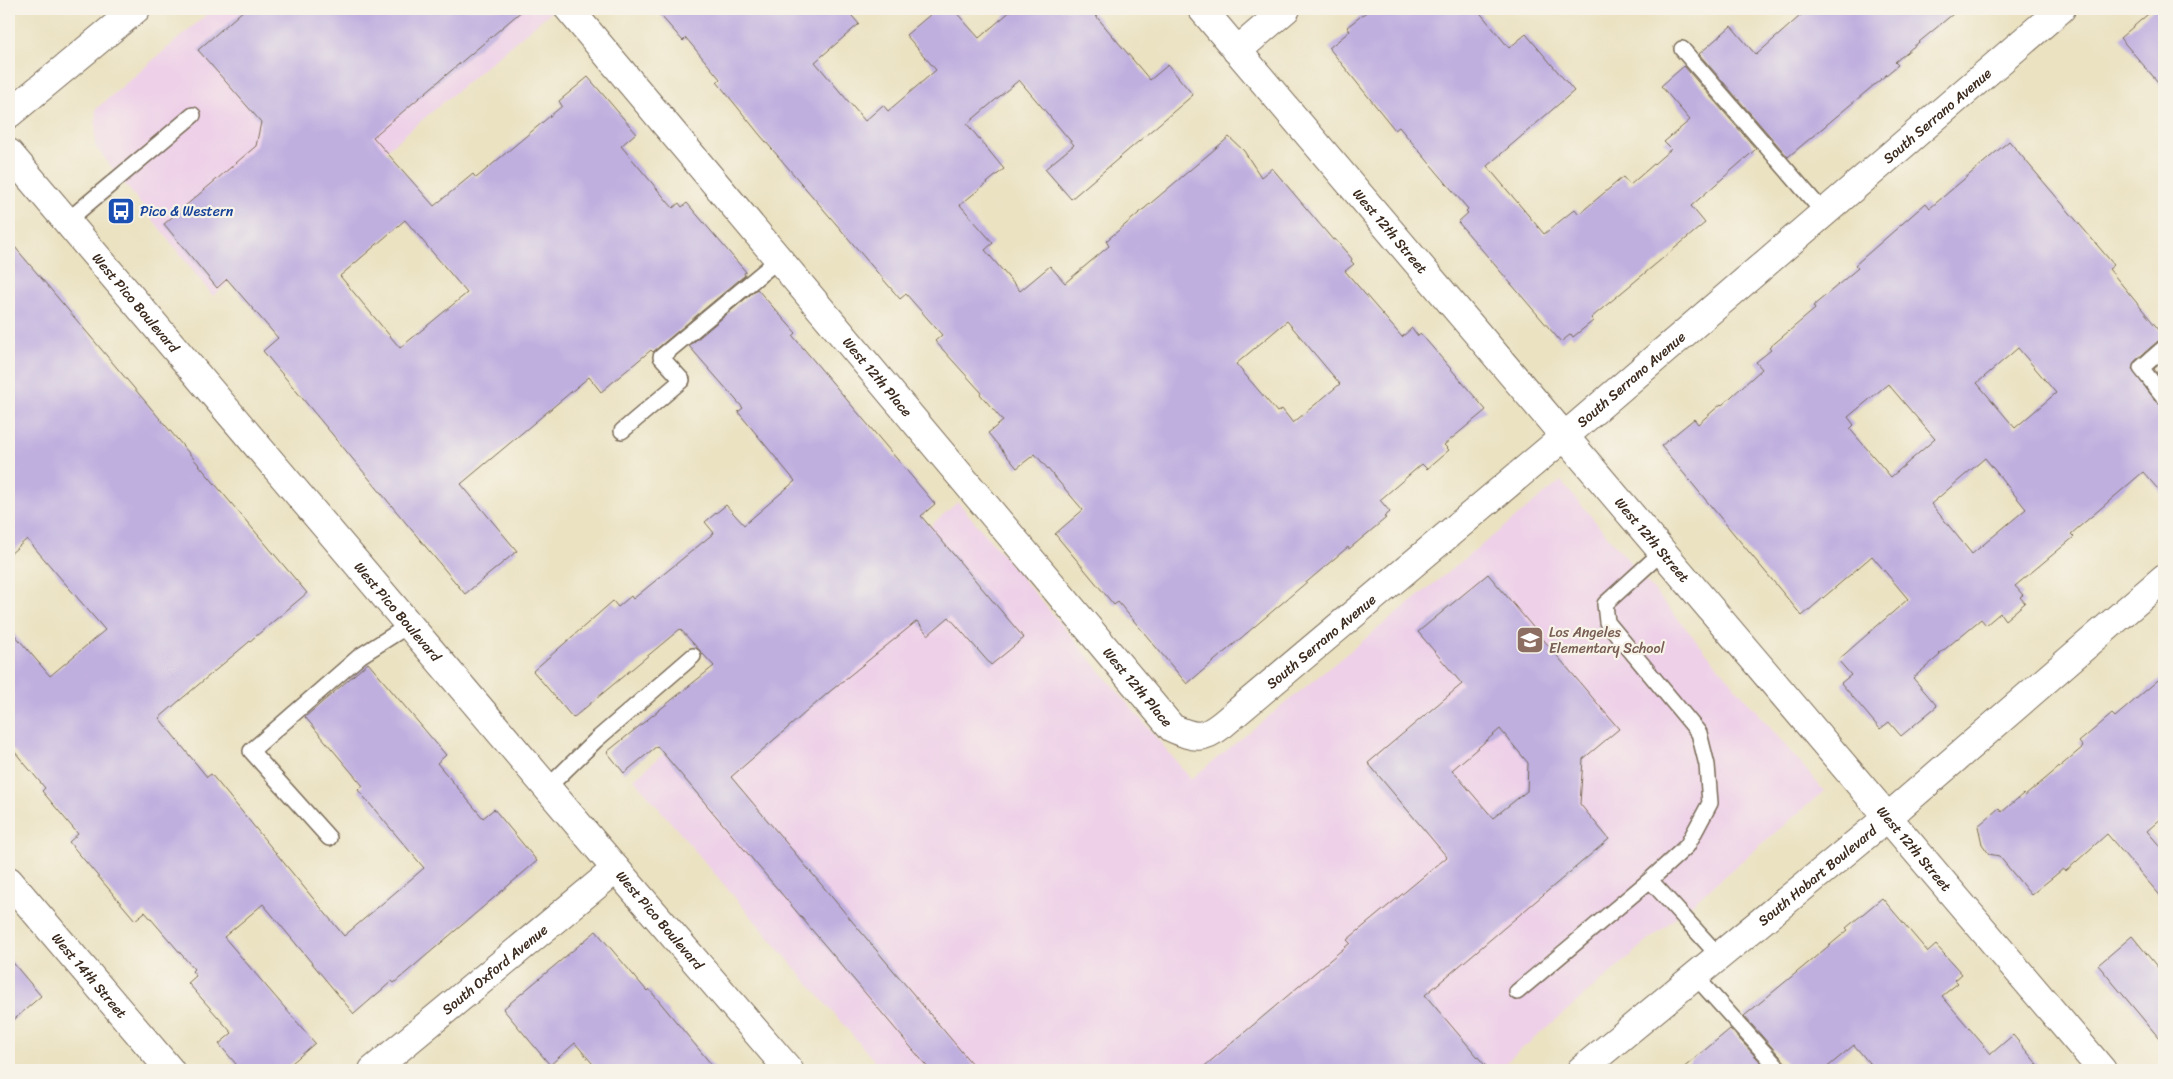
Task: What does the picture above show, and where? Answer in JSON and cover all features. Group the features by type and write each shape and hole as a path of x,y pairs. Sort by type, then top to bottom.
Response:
{"street":[{"path":"9,114 136,9"},
{"name":"West 12th Place","path":"568,9 1172,728 1193,737"},
{"name":"West 12th Street","path":"1202,9 2102,1070"},
{"path":"1238,51 1286,9"},
{"name":"South Serrano Avenue","path":"1193,737 1213,732 1565,436 2061,9"},
{"name":"West Pico Boulevard","path":"9,152 547,788 789,1070"},
{"name":"South Hobart Boulevard","path":"1582,1070 1888,817 2164,578"},
{"name":"South Oxford Avenue","path":"373,1070 616,869"},
{"name":"West 14th Street","path":"9,881 170,1070"}],"lane":[{"path":"1682,48 1824,213"},
{"path":"67,222 193,115"},
{"path":"622,432 682,380 661,356 779,259"},
{"path":"2164,348 2141,368 2164,397"},
{"path":"1517,992 1650,880 1687,846 1710,803 1707,764 1698,733 1607,622 1605,604 1662,552"},
{"path":"329,838 251,751 360,656 409,625"},
{"path":"547,788 596,740 693,656"},
{"path":"1650,880 1719,956"},
{"path":"1695,976 1780,1070"}],"shaded area":[{"path":"213,9 554,9 213,296 95,146 96,109"},
{"name":"Los Angeles Elementary School","path":"1561,481 1824,791 1497,1070 882,1070 634,779 958,502 1191,779"}],"building":[{"path":"245,9 524,9 373,137 434,206 473,174 476,178 562,106 559,101 588,77 636,133 621,146 673,208 679,203 682,207 687,203 746,272 744,273 745,275 653,352 651,350 601,392 589,377 461,484 517,551 465,594 263,351 278,338 227,279 217,288 164,224 256,146 261,122 198,50","holes":["405,220 467,293 400,348 340,276"]},
{"path":"655,9 846,9 859,24 815,62 865,121 883,105 888,111 936,70 906,35 937,9 953,9 979,38 1013,9 1090,9 1150,80 1168,65 1193,95 1071,199 1045,169 1074,145 1019,80 967,124 1004,169 960,205 993,243 985,250 1020,291 1050,266 1065,283 1109,246 1106,241 1229,137 1244,151 1261,177 1272,168 1333,240 1335,239 1354,264 1345,271 1402,337 1412,328 1418,336 1421,334 1486,410 1444,445 1449,450 1427,469 1422,464 1380,500 1390,512 1384,517 1386,518 1349,549 1348,547 1187,684 1118,602 1114,605 1055,534 1083,510 1035,454 1017,468 988,433 1003,421 980,394 981,392 935,341 942,335 906,294 900,299 760,135 717,82 720,79 686,38 683,41","holes":["1287,321 1340,384 1293,423 1282,409 1277,412 1236,364"]},
{"path":"1370,9 1477,9 1509,48 1526,34 1574,91 1487,166 1544,234 1575,209 1579,214 1623,177 1630,185 1671,149 1664,142 1690,120 1661,86 1684,66 1756,149 1691,206 1705,223 1591,318 1593,321 1573,337 1571,334 1561,342 1458,222 1468,213 1466,211 1468,209 1399,127 1395,130 1329,48 1350,31 1347,27"},
{"path":"1808,9 1959,9 1895,62 1898,65 1788,157 1699,54 1731,26 1756,55"},
{"path":"2154,9 2164,9 2164,89 2120,38"},
{"path":"2009,141 2114,265 2109,269 2164,336 2164,339 2158,341 2135,361 2132,369 2157,403 2164,406 2164,496 2143,472 2071,534 2074,537 2015,586 2023,595 2020,597 2025,603 2005,620 2000,613 1986,625 1981,619 1939,654 1913,678 1937,706 1901,736 1889,722 1880,729 1841,683 1851,675 1838,660 1908,599 1872,556 1802,616 1661,446 1694,419 1698,424 1722,405 1762,369 1756,362 1771,350 1769,348 1815,309 1813,306 1858,268 1855,265 1926,203 1930,208","holes":["2018,348 2056,393 2015,428 1977,383","1888,384 1935,439 1891,477 1850,429 1854,425 1848,417","1985,458 2026,509 1972,554 1931,504"]},
{"path":"9,240 307,593 159,718 207,777 211,774 344,936 424,868 358,790 363,786 305,717 368,663 446,755 437,763 483,818 494,809 537,861 394,983 392,981 354,1014 263,904 224,937 315,1043 284,1070 241,1070 219,1044 232,1033 188,983 196,976 192,971 194,969 145,912 135,920 69,842 78,834 42,791 45,788 9,745 9,628 50,676 105,630 27,539 9,555"},
{"path":"757,289 796,333 793,336 935,504 921,516 1024,638 991,665 949,617 928,635 917,621 828,693 731,777 977,1070 930,1070 657,746 624,773 607,752 714,666 680,629 573,718 533,671 613,601 618,607 631,596 633,599 714,533 705,522 726,505 744,525 795,481 738,412 743,408 689,346"},
{"path":"2164,360 2164,382 2154,369"},
{"path":"1488,574 1619,729 1583,759 1580,804 1609,839 1425,995 1489,1070 1200,1070 1350,943 1347,940 1447,857 1368,763 1462,684 1418,632","holes":["1500,729 1528,763 1527,791 1493,818 1452,770"]},
{"path":"2164,675 2164,816 2147,831 2164,851 2164,900 2107,834 2066,871 2063,869 2031,895 1999,856 1989,854 1982,844 1978,826 1999,808 2002,812 2023,794 2025,796 2083,747 2079,742 2112,714 2115,717"},
{"path":"1882,898 1928,952 1936,945 1962,974 1955,980 1958,983 1942,996 1991,1054 2013,1035 2042,1070 1875,1070 1854,1045 1824,1070 1789,1070 1787,1064 1744,1016 1848,930 1846,928"},
{"path":"596,931 647,991 649,989 716,1070 598,1070 575,1043 550,1065 503,1009"},
{"path":"2132,936 2164,975 2164,1044 2098,965"},
{"path":"9,958 41,996 9,1024"},
{"path":"1730,1029 1768,1070 1681,1070 1724,1034"}],"place":[{"name":"Pico & Western","path":"121,211"},
{"name":"Los Angeles Elementary School","path":"1530,640"}]}
